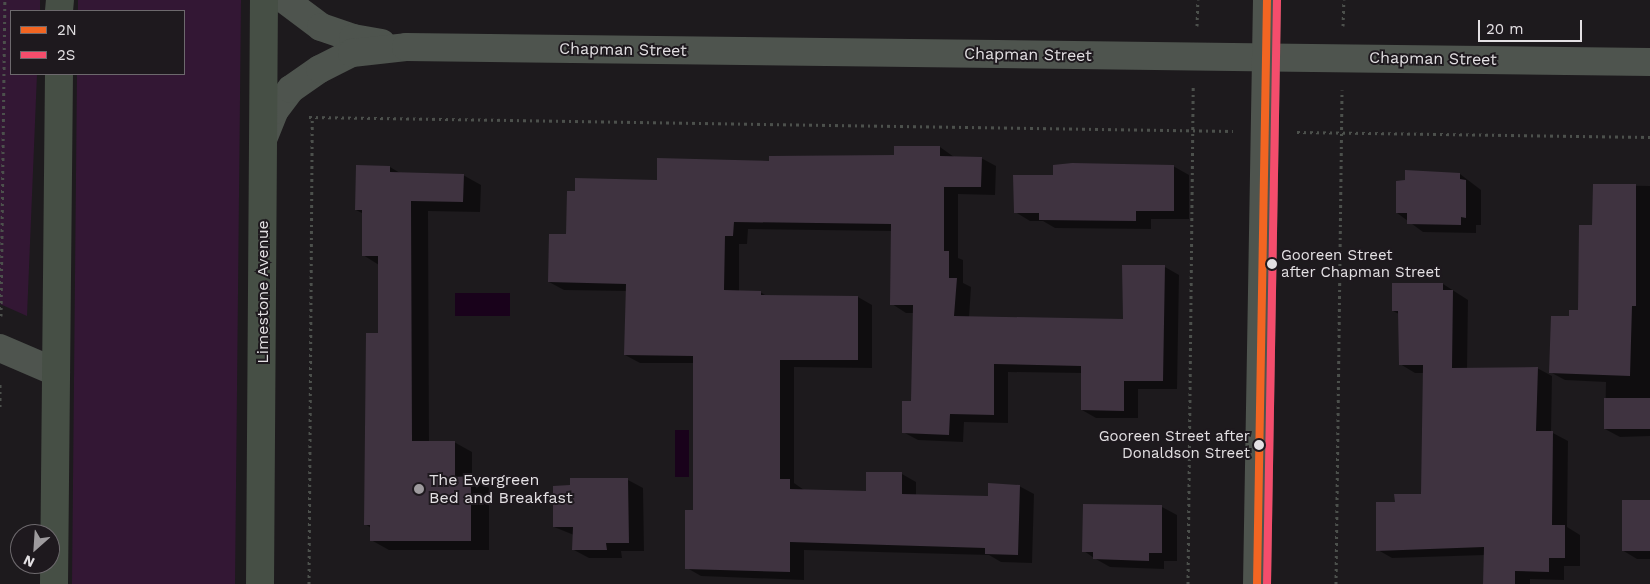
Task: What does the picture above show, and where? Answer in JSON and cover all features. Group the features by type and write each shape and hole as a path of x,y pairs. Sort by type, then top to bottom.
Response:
{"main road":[{"name":"Limestone Avenue","path":"260,584 268,127 264,0"},
{"path":"54,584 59,75"}],"street":[{"name":"Chapman Street","path":"285,0 321,27 352,38 406,48"},
{"path":"1257,584 1267,0"},
{"name":"Chapman Street","path":"268,127 291,89 312,74 352,53 406,48 1650,62"},
{"path":"0,348 56,372"}],"path":[{"path":"0,407 5,0"},
{"path":"1336,584 1344,0"},
{"path":"309,584 312,74"},
{"path":"268,127 312,117 1650,137"},
{"path":"1188,584 1191,130"}],"shaded area":[{"path":"0,0 40,0 40,10 10,10 10,75 37,75 27,316 0,304"},
{"path":"78,0 241,0 235,584 72,584 77,75 185,75 185,10 78,10"},
{"path":"455,293 510,293 510,316 455,316"},
{"path":"675,430 689,430 689,477 675,477"}],"building":[{"path":"894,146 940,146 940,156 982,157 981,187 944,187 944,251 949,251 949,278 957,278 954,316 1123,319 1122,265 1165,265 1163,381 1124,381 1124,411 1081,410 1081,366 994,364 994,415 950,414 949,435 902,433 902,401 911,401 913,305 890,305 891,224 734,222 733,236 725,236 724,290 761,291 761,295 858,296 858,360 780,360 780,479 790,479 790,489 866,491 866,472 902,472 902,494 988,496 988,483 1020,485 1018,555 985,554 985,548 790,542 790,572 685,569 685,510 693,510 693,356 624,355 626,284 548,282 549,234 566,234 567,191 575,191 575,178 657,180 657,158 769,161 769,156 894,155"},
{"path":"1072,163 1174,165 1174,211 1136,211 1136,221 1039,220 1039,213 1014,213 1013,175 1053,175 1053,165"},
{"path":"356,165 390,166 390,172 464,174 463,202 411,201 412,441 455,441 455,477 471,476 471,541 370,541 370,525 364,525 366,333 378,333 378,256 362,256 362,210 355,210"},
{"path":"1405,170 1460,173 1460,179 1466,180 1466,218 1461,217 1461,225 1407,224 1407,213 1396,213 1396,181 1405,180"},
{"path":"1593,184 1636,184 1636,306 1632,306 1630,376 1549,373 1551,316 1569,316 1569,310 1578,310 1579,225 1592,225"},
{"path":"1392,283 1443,283 1443,290 1453,290 1452,368 1538,367 1536,431 1553,431 1552,525 1565,525 1565,558 1549,558 1549,572 1515,571 1515,584 1483,584 1484,547 1376,551 1376,502 1395,502 1394,494 1421,494 1423,365 1399,365 1398,311 1392,311"},
{"path":"1604,398 1650,398 1650,429 1604,429"},
{"path":"570,478 628,478 629,543 606,543 607,550 572,550 573,527 553,527 553,486 570,485"},
{"path":"1622,500 1650,500 1650,551 1622,551"},
{"path":"1083,504 1162,505 1162,553 1149,553 1149,561 1093,559 1093,552 1082,552"}],"transit line":[{"name":"2N","path":"1257,584 1267,0"},
{"name":"2S","path":"1267,584 1277,0"}],"place":[{"name":"Gooreen Street after Chapman Street","path":"1272,264"},
{"name":"Gooreen Street after Donaldson Street","path":"1259,445"},
{"name":"The Evergreen Bed and Breakfast","path":"419,489"}]}
